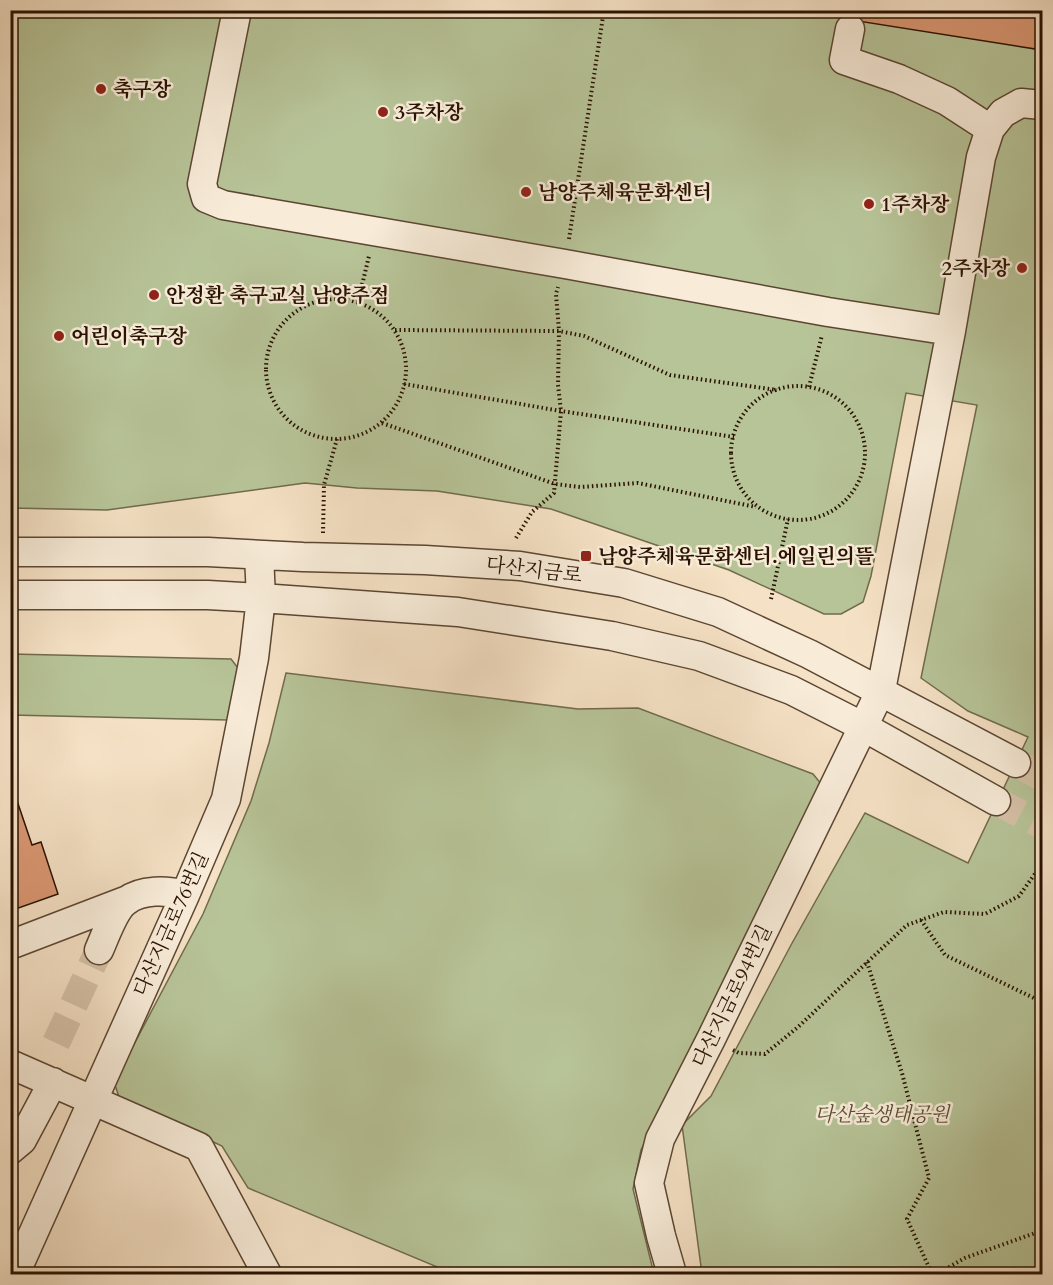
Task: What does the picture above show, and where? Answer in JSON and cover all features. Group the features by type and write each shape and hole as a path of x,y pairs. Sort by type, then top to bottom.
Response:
{"street":[{"path":"237,10 202,184 206,198 223,205 828,312 951,331"},
{"path":"850,29 844,60 900,79 947,101 990,129 1004,113 1021,103 1042,105"},
{"name":"다산지금로94번길","path":"672,1275 650,1183 660,1139 881,690 951,331 975,186 990,129"},
{"name":"다산지금로","path":"10,552 208,552 425,560 520,566 624,583 718,612 881,690 1016,763"},
{"name":"다산지금로76번길","path":"15,1275 226,798 254,658 261,598 259,555"},
{"path":"10,595 261,598 458,612 612,636 699,656 791,690 864,727 996,801"},
{"path":"10,945 145,893 172,891 185,895"},
{"path":"99,950 115,915 125,901"},
{"path":"10,1064 199,1147 267,1275"},
{"path":"10,1150 22,1140 53,1083"}],"path":[{"path":"358,302 375,231"},
{"path":"336,299 358,302 379,313 395,330 404,351 406,374 401,396 389,416 371,431 349,439 326,439 304,432 285,418 273,399 266,376 268,353 277,332 293,314 313,303 336,299"},
{"path":"809,387 828,312"},
{"path":"395,330 559,331 584,336 670,375 778,390"},
{"path":"404,384 734,437"},
{"path":"788,387 809,387 830,394 847,408 859,426 864,447 863,469 854,489 840,506 821,516 799,521 777,518 758,507 742,491 733,470 731,448 736,426 749,408 766,394 778,390 788,387"},
{"path":"381,422 555,484 580,487 638,483 758,507"},
{"path":"323,535 324,485 337,439"},
{"path":"771,599 788,519"},
{"path":"711,1039 739,1053 765,1054 798,1027 907,925 944,912 985,914 1019,896 1042,864"},
{"path":"921,920 945,955 1042,1002"},
{"path":"867,962 902,1073 929,1178 907,1219 932,1275"},
{"path":"937,1275 965,1258 1038,1232 1042,1233"}],"green space":[{"name":"남양주체육문화센터","path":"10,11 1042,11 1042,1274 702,1274 682,1125 711,1096 791,945 865,813 968,863 1028,737 968,711 921,678 977,405 906,393 871,576 863,602 841,614 824,614 729,570 551,509 437,491 357,488 305,483 107,510 11,508"},
{"path":"11,654 231,659 238,668 228,720 11,715"},
{"path":"286,673 578,709 638,708 813,774 822,785 641,1150 633,1189 654,1274 454,1274 248,1188 222,1146 119,1097 114,1082 203,914 251,801 269,743"}],"building":[{"path":"847,10 1042,10 1042,50 845,19"},
{"path":"10,780 32,845 41,842 58,894 10,911"}],"tunnel":[{"path":"1016,763 1042,777"},
{"path":"996,801 1042,825"},
{"path":"56,1043 99,950"}],"place":[{"name":"축구장","path":"101,89"},
{"name":"3주차장","path":"383,112"},
{"name":"남양주체육문화센터","path":"526,192"},
{"name":"1주차장","path":"869,204"},
{"name":"2주차장","path":"1022,268"},
{"name":"안정환 축구교실 남양주점","path":"154,295"},
{"name":"어린이축구장","path":"59,336"},
{"name":"남양주체육문화센터.에일린의뜰","path":"586,556"}],"park label":[{"name":"다산숲생태공원","path":"882,1114"}]}
